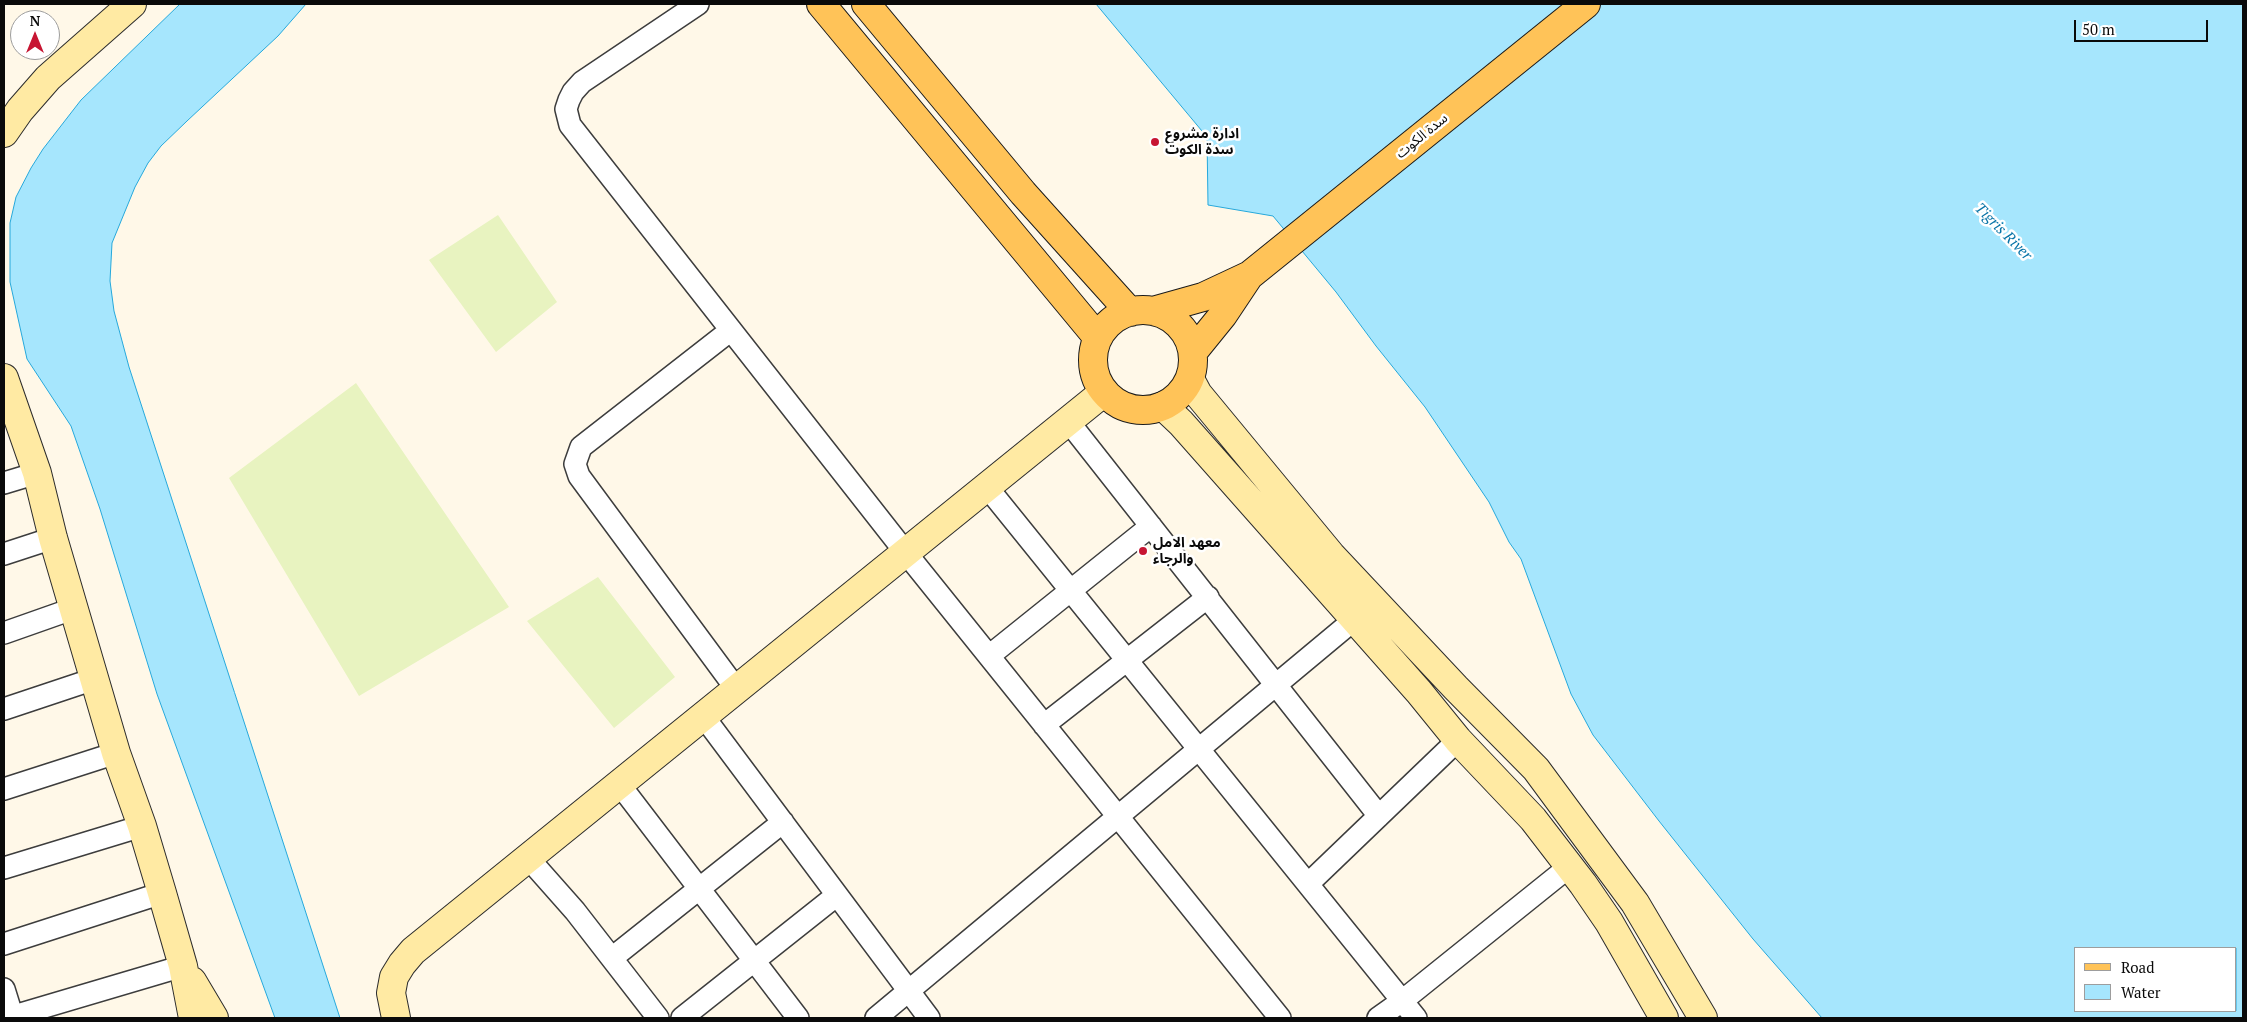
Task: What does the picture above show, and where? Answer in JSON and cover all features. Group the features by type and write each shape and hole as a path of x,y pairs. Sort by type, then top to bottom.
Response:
{"main road":[{"path":"821,4 1098,338"},
{"path":"866,4 1023,193 1141,311 1167,316 1179,326 1188,338 1193,352 1193,366 1190,379 1183,391 1163,406 1147,410 1131,409 1116,403 1104,392 1097,380 1093,366 1098,338 1106,326 1117,318 1141,311 1203,297 1254,272"},
{"name":"سدة الكوت","path":"1254,272 1586,4"},
{"path":"1193,352 1254,272"}],"street":[{"path":"4,133 20,110 48,78 132,4"},
{"path":"698,4 582,82 573,92 566,109 570,125 906,553 1280,1018"},
{"path":"731,330 581,447 575,464 579,476 738,690"},
{"path":"1190,379 1198,394 1331,555 1440,671 1536,769 1635,903 1703,1018"},
{"path":"6,392 37,473 53,538 75,608 94,679 116,753 142,826 183,966 193,1018"},
{"path":"396,1018 391,993 394,977 413,951 1104,392"},
{"path":"1163,406 1181,423 1419,692 1458,740 1533,819 1570,866 1609,922 1664,1018"},
{"path":"1068,421 1277,684 1379,816"},
{"path":"4,483 37,473"},
{"path":"987,487 1200,748 1416,1018"},
{"path":"989,656 1070,589 1151,526"},
{"path":"4,554 53,538"},
{"path":"1044,725 1208,597"},
{"path":"4,633 75,608"},
{"path":"876,1018 1355,620"},
{"path":"1419,692 1440,671"},
{"path":"4,709 94,679"},
{"path":"704,716 929,1018"},
{"path":"1308,884 1458,740"},
{"path":"4,789 116,753"},
{"path":"620,785 798,1018"},
{"path":"612,958 782,822"},
{"path":"4,868 142,826"},
{"path":"529,859 575,911 658,1018"},
{"path":"1378,1018 1402,1001 1570,866"},
{"path":"4,944 162,893"},
{"path":"682,1018 837,895"},
{"path":"4,989 10,1018 183,966"},
{"path":"183,966 214,1018"}],"green space":[{"path":"498,215 557,302 496,352 429,260"},
{"path":"356,383 509,607 359,696 229,478"},
{"path":"598,577 675,677 614,728 527,621"}],"water":[{"path":"180,4 306,4 278,36 161,146 148,163 135,187 112,243 110,281 114,311 129,367 340,1018 275,1018 157,694 100,509 71,426 27,359 10,282 10,223 16,197 31,168 43,149 81,100"},
{"name":"Tigris River","path":"1096,4 2243,4 2243,1018 1822,1018 1753,939 1593,735 1571,694 1521,559 1509,542 1489,502 1425,407 1336,292 1273,216 1208,205 1207,137"}],"place":[{"name":"ادارة مشروع سدة الكوت","path":"1155,142"},
{"name":"معهد الامل والرجاء","path":"1143,551"}]}
